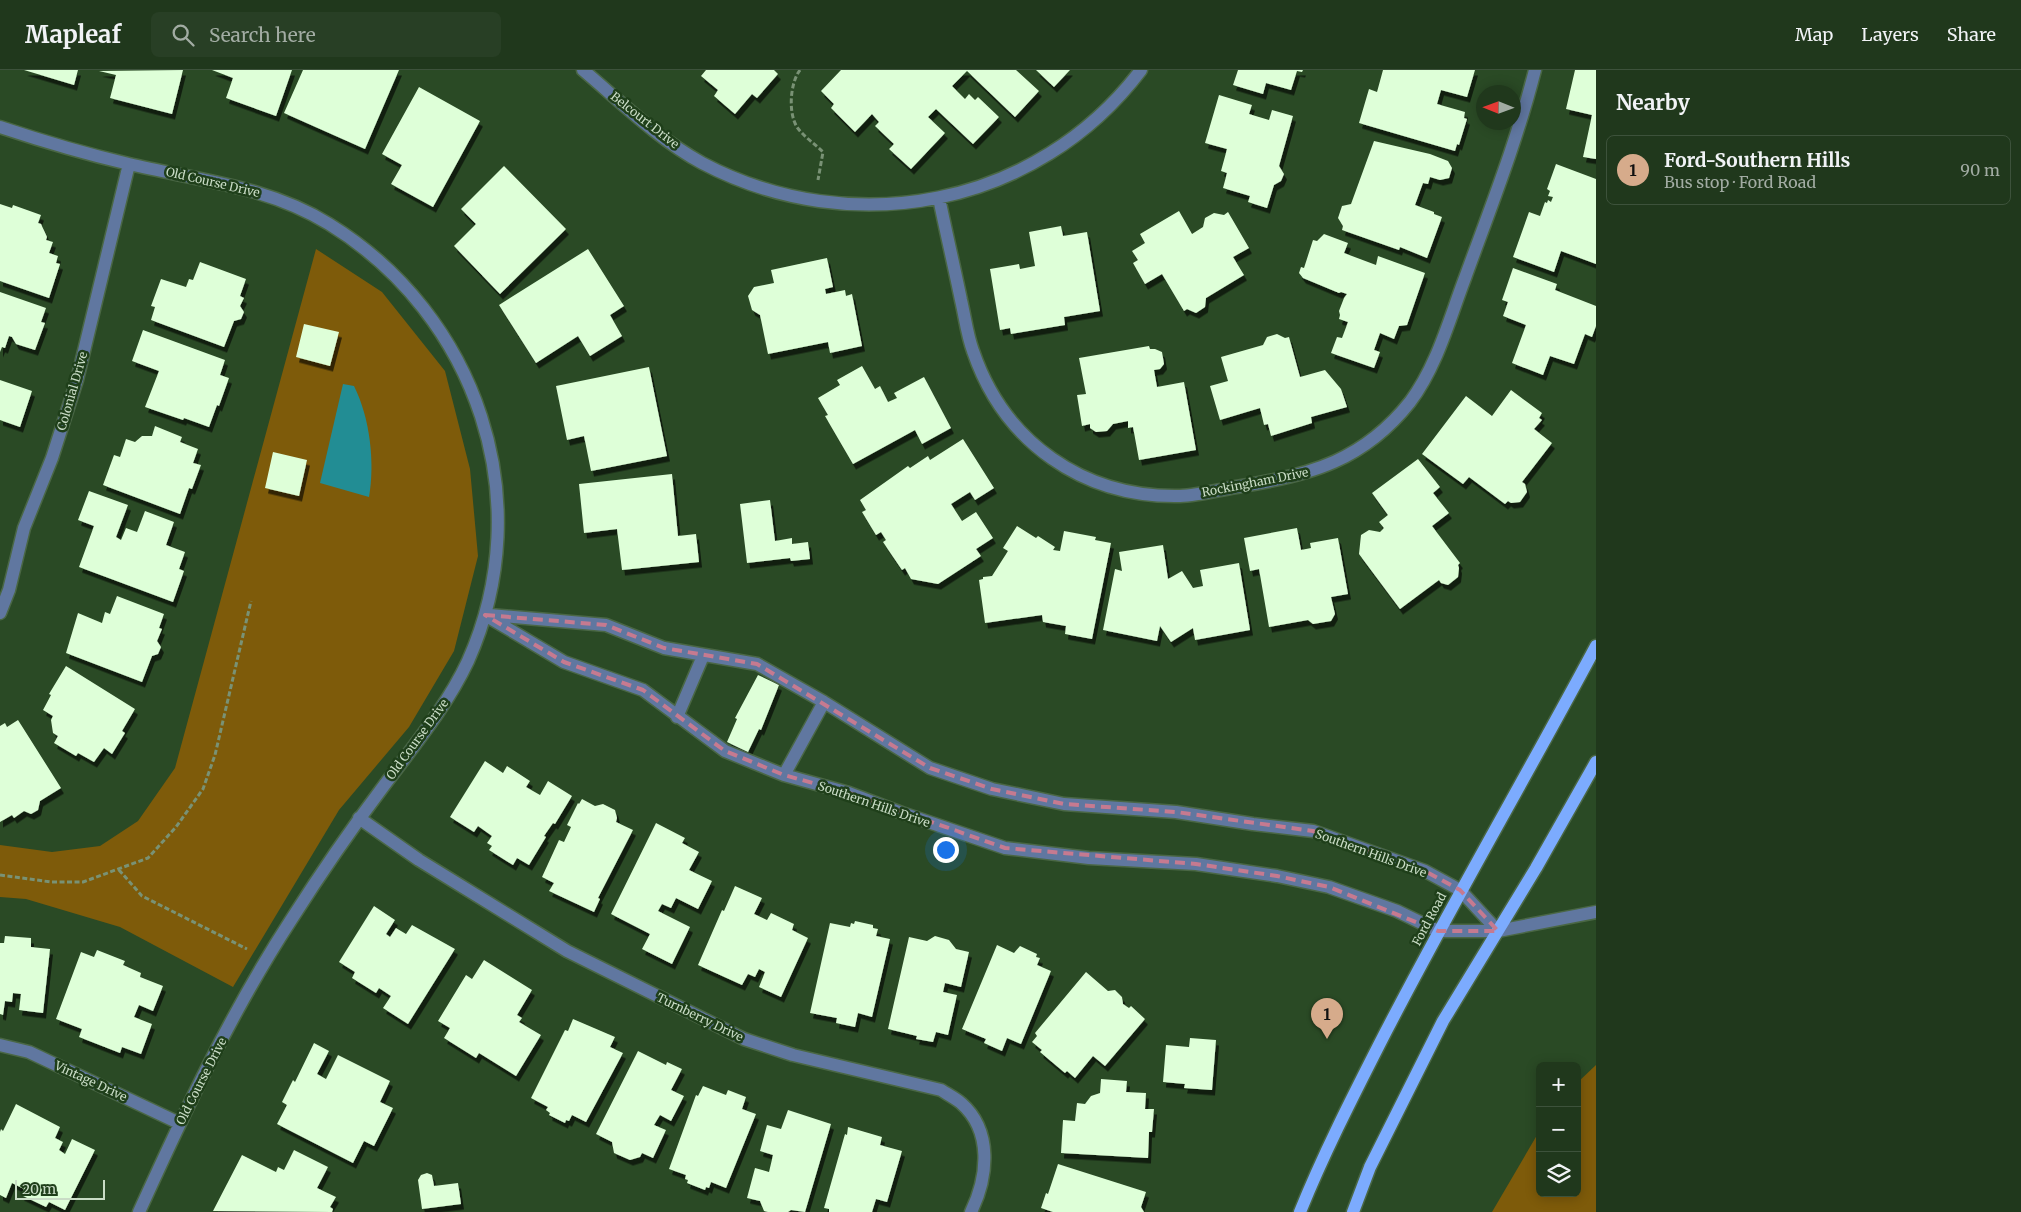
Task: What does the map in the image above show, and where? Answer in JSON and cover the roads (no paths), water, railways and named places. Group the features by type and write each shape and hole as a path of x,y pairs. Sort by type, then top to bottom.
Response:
{"main road":[{"name":"Ford Road","path":"1300,1212 1322,1158 1438,931 1596,646"},
{"path":"1353,1212 1370,1167 1443,1021 1498,931 1596,762"}],"street":[{"name":"Belcourt Drive","path":"583,70 660,136 701,162 746,183 799,198 841,204 890,205 958,194 1010,175 1053,152 1093,122 1127,88 1141,70"},
{"name":"Rockingham Drive","path":"939,198 972,350 988,389 1010,420 1033,444 1063,467 1098,484 1139,494 1182,496 1282,479 1320,469 1354,452 1384,429 1410,401 1432,365 1503,173 1524,111 1535,70"},
{"name":"Old Course Drive","path":"0,127 38,140 129,164 231,184 284,201 328,222 373,254 408,288 435,321 461,364 480,409 494,462 498,511 496,560 485,615 468,661 444,704 359,818 289,923 222,1038 139,1212"},
{"name":"Colonial Drive","path":"0,613 9,590 24,528 52,458 78,380 129,164"},
{"name":"Southern Hills Drive","path":"485,615 606,625 664,648 757,664 824,702 930,768 992,790 1064,804 1176,812 1313,831 1425,871 1460,890 1498,931"},
{"name":"Southern Hills Drive","path":"485,615 564,662 644,690 677,717 725,751 784,775 849,793 1005,848 1090,858 1196,864 1277,876 1329,887 1397,911 1438,931 1498,931"},
{"path":"677,717 702,656"},
{"path":"784,775 824,702"},
{"name":"Turnberry Drive","path":"359,818 419,860 567,951 744,1039 792,1055 941,1090 961,1102 974,1117 983,1137 986,1162 976,1203 971,1212"},
{"path":"1498,931 1596,912"},
{"name":"Vintage Drive","path":"0,1045 29,1052 180,1123"}],"water":[{"path":"343,384 354,386 364,412 371,455 369,497 320,483"}],"place":[{"name":"Ford-Southern Hills","path":"1327,1039"}]}
